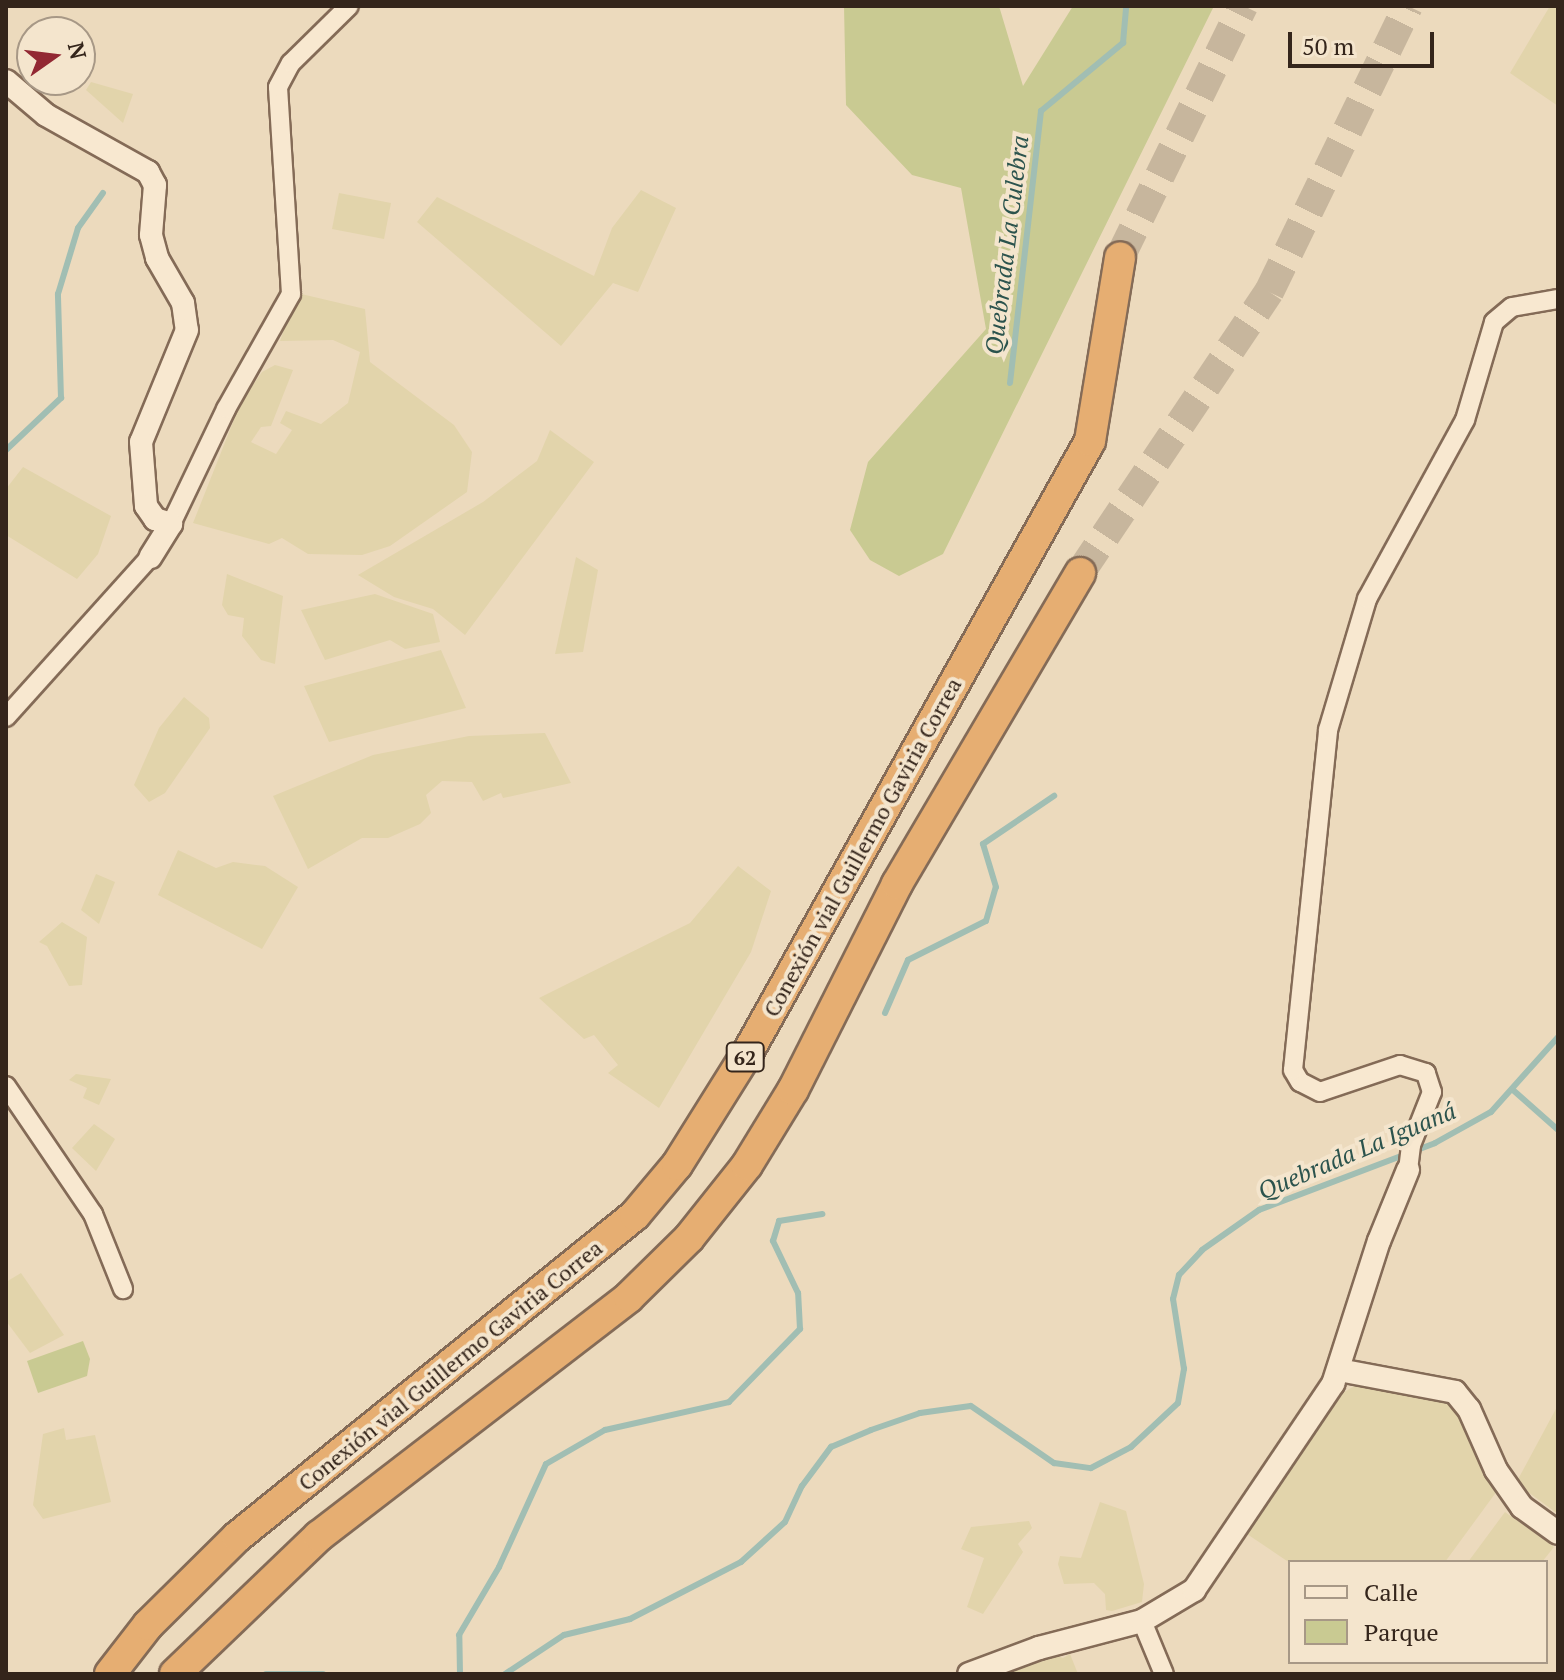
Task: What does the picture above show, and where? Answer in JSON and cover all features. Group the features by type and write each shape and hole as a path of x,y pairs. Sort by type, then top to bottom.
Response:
{"highway":[{"name":"Conexión vial Guillermo Gaviria Correa","path":"110,1674 148,1625 237,1537 635,1215 677,1165 748,1052 1090,441 1120,257"},
{"name":"62","path":"175,1674 319,1536 629,1297 689,1238 747,1165 793,1090 897,884 1080,573"}],"street":[{"path":"6,717 150,557 171,524 220,421 291,294 278,87 291,63 349,6"},
{"path":"6,81 46,115 148,172 155,185 153,246 183,303 187,330 140,452 146,506 155,519 171,524"},
{"path":"969,1674 1039,1648 1142,1621 1185,1599 1217,1562 1321,1407 1339,1370 1379,1241 1408,1170 1411,1145 1432,1092 1430,1080 1419,1068 1400,1065 1320,1092 1300,1082 1293,1070 1328,730 1367,599 1465,420 1494,322 1512,307 1558,299"},
{"path":"6,1086 93,1214 123,1289"},
{"path":"1339,1370 1455,1392 1469,1409 1496,1470 1522,1507 1558,1533"},
{"path":"1142,1621 1164,1674"}],"shaded area":[{"path":"1550,6 1558,6 1558,106 1510,73"},
{"path":"96,83 133,94 123,123 93,96 96,96"},
{"path":"641,190 676,208 638,292 613,283 561,346 417,222 437,197 594,276 612,228"},
{"path":"339,193 391,203 384,239 332,229"},
{"path":"297,293 365,309 370,362 454,425 472,452 467,492 390,546 362,555 308,554 282,538 269,544 193,523 241,402 262,372 275,365 293,370 271,426 261,427 251,442 276,454 292,430 280,423 286,411 321,424 348,403 360,352 333,340 280,341"},
{"path":"550,430 594,462 465,635 433,609 394,597 358,575 483,502 537,461"},
{"path":"23,467 111,516 98,554 77,579 6,535 6,489"},
{"path":"576,557 598,570 583,652 555,654"},
{"path":"227,574 283,596 275,664 261,660 242,636 244,618 228,615 222,605"},
{"path":"375,594 433,614 440,642 405,649 390,640 325,660 301,610"},
{"path":"441,650 466,708 329,742 304,686"},
{"path":"184,697 209,718 210,728 165,793 149,802 134,785 159,728"},
{"path":"545,733 571,783 503,798 501,793 483,801 472,782 442,781 426,795 431,813 420,824 388,838 362,838 308,869 273,796 373,755 469,736"},
{"path":"178,850 216,868 233,862 265,866 298,887 262,949 158,895"},
{"path":"738,866 771,891 751,952 659,1108 608,1073 618,1065 594,1035 584,1039 539,998 690,923"},
{"path":"96,874 115,882 99,924 81,910"},
{"path":"62,922 87,937 82,985 69,986 47,946 39,942"},
{"path":"76,1074 111,1079 99,1105 83,1098 87,1088 69,1080"},
{"path":"94,1124 115,1139 96,1171 72,1148"},
{"path":"21,1273 64,1335 30,1353 6,1321 6,1282"},
{"path":"1356,1385 1452,1403 1497,1491 1446,1560 1288,1562 1244,1532 1341,1394"},
{"path":"1558,1405 1558,1514 1516,1483"},
{"path":"64,1428 66,1440 95,1435 111,1502 43,1519 33,1505 43,1434"},
{"path":"1100,1502 1126,1511 1144,1584 1142,1602 1112,1611 1106,1610 1105,1594 1094,1583 1064,1584 1058,1564 1060,1556 1081,1558"},
{"path":"1505,1512 1554,1547 1544,1560 1469,1560"},
{"path":"1029,1521 1032,1528 1018,1544 1023,1552 983,1614 967,1607 984,1558 961,1549 971,1527"},
{"path":"1052,1654 1063,1658 1070,1654 1078,1674 1005,1674"}],"green space":[{"path":"844,6 999,6 1023,86 1073,6 1214,6 943,554 899,576 870,560 850,530 868,462 986,329 961,188 912,175 846,105"},
{"path":"83,1341 90,1359 87,1376 38,1393 27,1361"}],"waterway":[{"name":"Quebrada La Culebra","path":"1010,383 1041,111 1123,43 1126,6"},
{"path":"6,450 61,398 58,294 78,228 103,193"},
{"name":"Quebrada La Culebra","path":"885,1013 908,960 986,921 996,887 983,844 1054,796"},
{"name":"Quebrada La Iguaná","path":"505,1674 564,1635 630,1619 741,1562 785,1522 802,1486 831,1447 871,1430 920,1413 971,1406 1054,1463 1091,1468 1131,1447 1178,1403 1184,1369 1173,1299 1179,1275 1202,1250 1259,1210 1435,1143 1491,1112 1558,1037"},
{"path":"1513,1090 1558,1130"},
{"name":"Quebrada La Culebra","path":"460,1674 459,1635 499,1567 546,1464 605,1430 729,1402 800,1329 798,1293 773,1241 779,1221 822,1214"},
{"name":"Quebrada La Iguaná","path":"266,1674 323,1674"}],"tunnel":[{"path":"1120,257 1243,6"},
{"path":"1080,573 1269,292 1408,6"}]}
